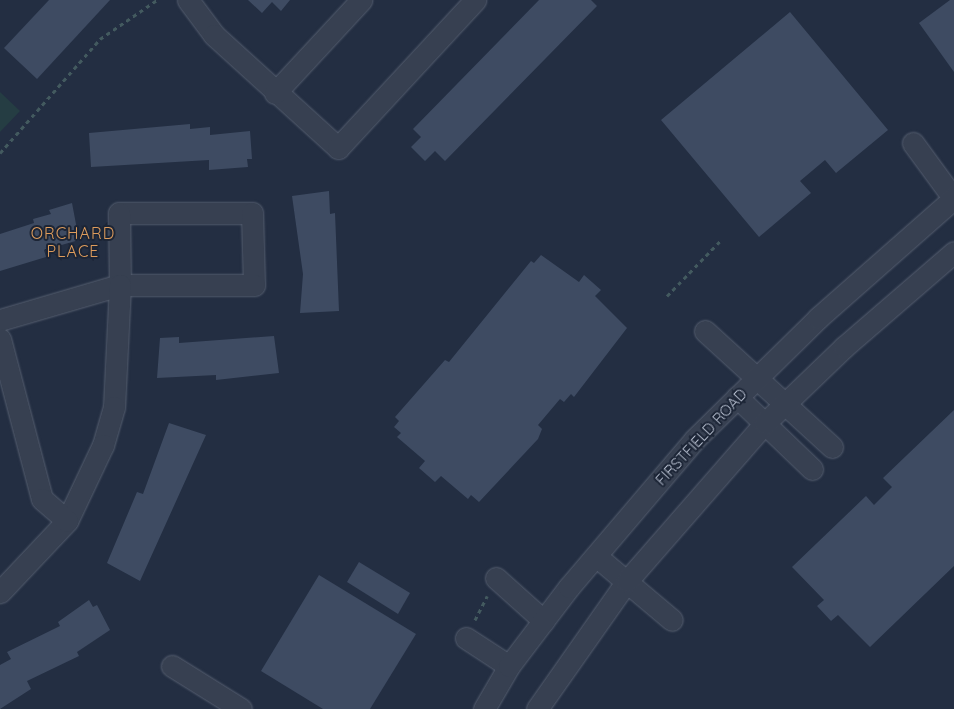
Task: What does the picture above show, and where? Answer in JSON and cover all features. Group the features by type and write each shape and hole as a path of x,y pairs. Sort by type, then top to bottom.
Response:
{"street":[{"path":"188,0 214,35 274,94 338,148 475,0"},
{"path":"274,94 361,0"},
{"path":"913,143 954,199"},
{"name":"FIRSTFIELD ROAD","path":"484,709 509,666 544,621 695,439 909,234 954,199"},
{"path":"0,320 120,285 254,285 252,213 119,213 120,285 114,407 103,445 67,520 0,592"},
{"path":"537,709 627,581 766,423 785,403 954,252"},
{"path":"705,331 832,447"},
{"path":"0,339 42,499 67,520"},
{"path":"737,397 812,468"},
{"path":"596,556 672,620"},
{"path":"496,578 544,621"},
{"path":"466,638 509,666"},
{"path":"172,666 242,709"}],"path":[{"path":"0,153 100,39 157,0"},
{"path":"667,296 722,239"},
{"path":"466,638 496,578"}],"green space":[{"path":"0,92 20,111 0,132"}],"building":[{"path":"49,0 110,0 37,79 4,48"},
{"path":"248,0 290,0 281,11 272,2 262,13"},
{"path":"539,0 591,0 597,6 445,161 435,151 425,161 411,147 421,137 413,129"},
{"path":"950,0 954,0 954,72 919,23"},
{"path":"790,12 888,130 836,173 825,160 800,181 811,193 759,237 661,120"},
{"path":"190,124 190,129 210,127 210,135 250,131 252,159 247,159 248,167 209,170 209,160 91,167 89,133"},
{"path":"329,191 330,214 335,213 339,311 300,313 303,274 292,196"},
{"path":"72,203 79,240 44,250 46,257 0,271 0,234 34,223 33,219 51,214 49,210"},
{"path":"541,255 579,282 584,275 601,290 595,296 627,328 574,397 571,394 564,402 560,399 538,425 542,429 538,439 479,502 471,495 468,499 441,476 435,482 419,468 425,461 397,437 401,433 394,427 399,421 395,417 445,360 449,362 531,261 534,263"},
{"path":"274,336 279,373 216,380 216,375 157,378 160,338 179,337 179,343"},
{"path":"954,410 954,566 870,647 838,615 831,621 817,606 824,600 792,567 866,496 874,505 892,487 883,478"},
{"path":"169,423 206,435 140,581 107,563 137,492 143,494"},
{"path":"359,562 410,593 398,614 347,582"},
{"path":"319,575 416,634 370,709 323,709 261,671"},
{"path":"89,600 93,607 97,605 110,630 77,652 79,656 27,681 31,689 0,709 0,665 11,659 7,652 60,626 58,622"}],"district":[{"name":"ORCHARD PLACE","path":"73,242"}]}
